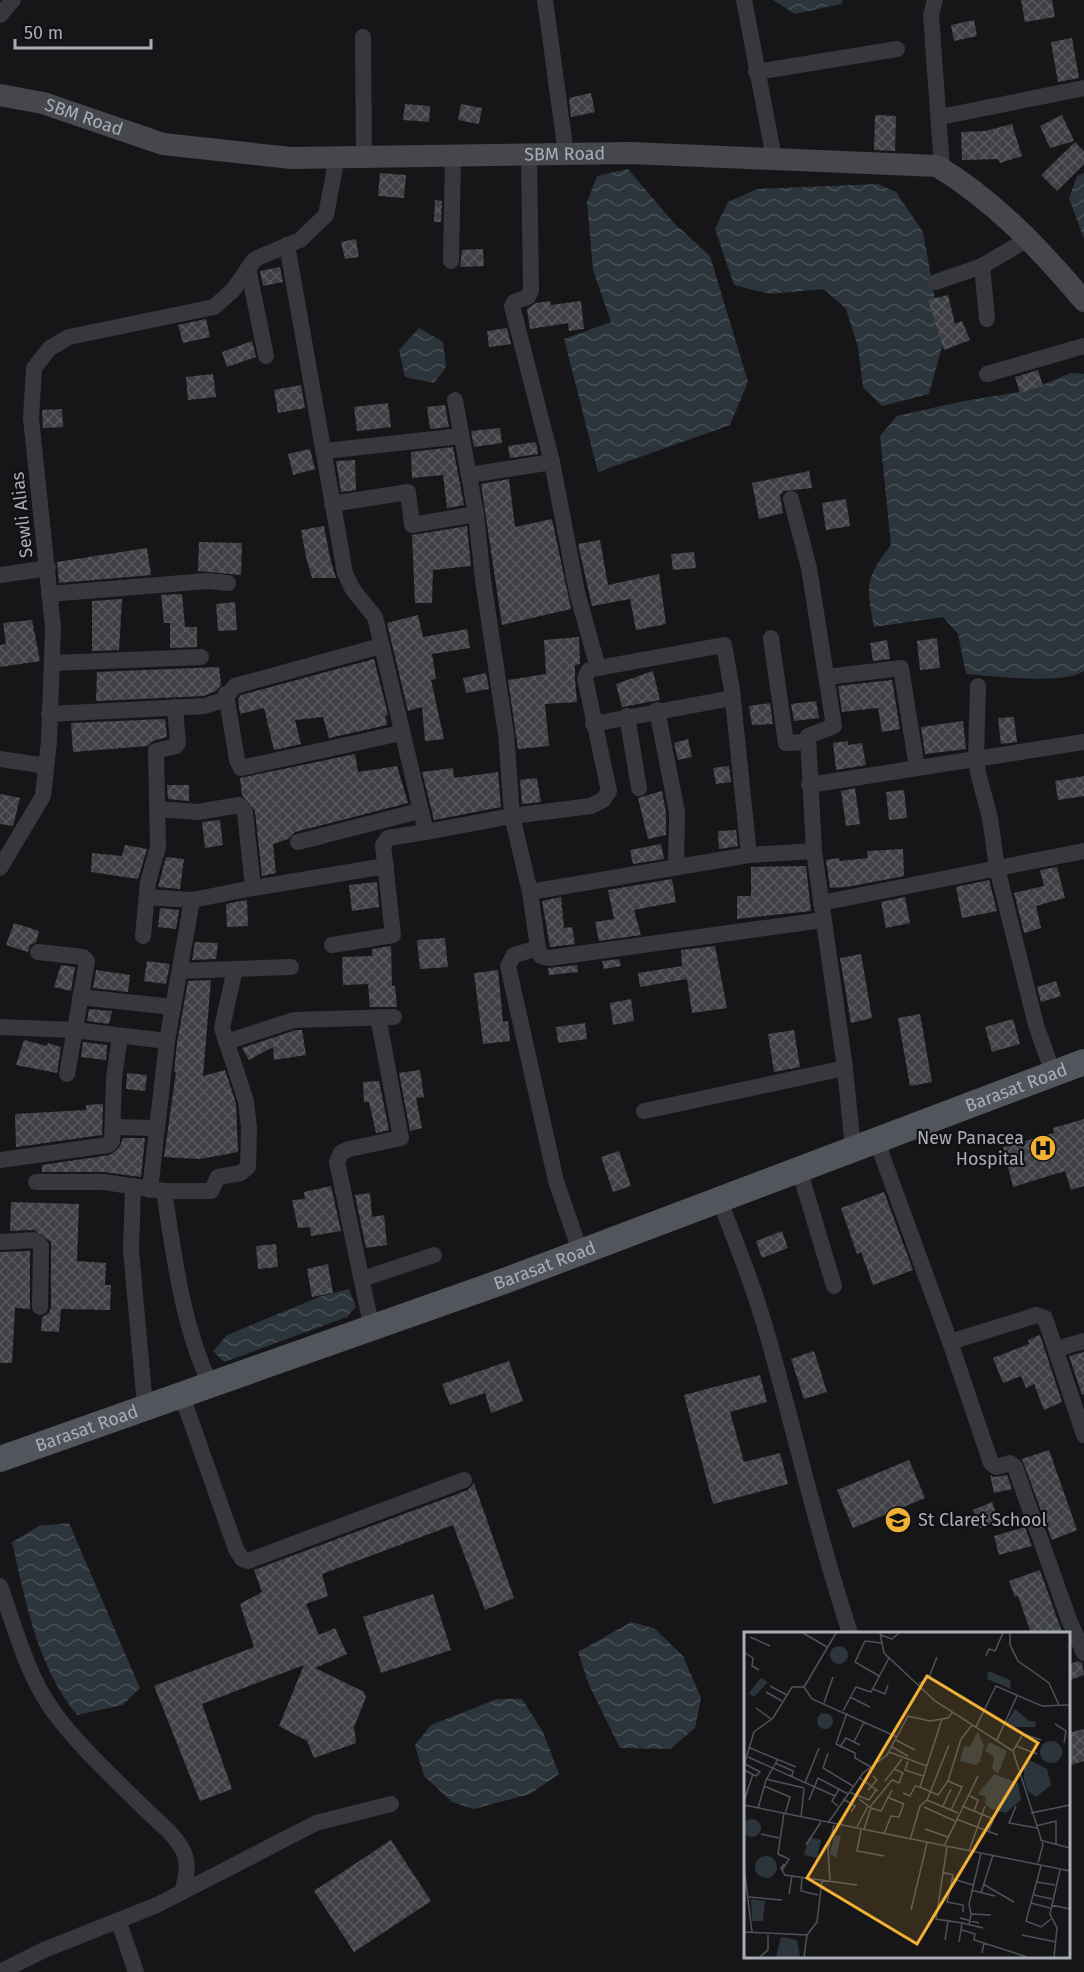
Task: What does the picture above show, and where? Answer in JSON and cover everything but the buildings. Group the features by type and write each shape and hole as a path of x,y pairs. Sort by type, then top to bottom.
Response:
{"main road":[{"name":"Barasat Road","path":"0,1460 181,1393 372,1329 1084,1062"}],"street":[{"path":"0,15 13,0"},
{"path":"545,0 566,154"},
{"path":"744,0 774,158"},
{"path":"935,0 931,15 942,168"},
{"path":"363,37 364,157"},
{"path":"756,72 897,49"},
{"path":"940,117 1084,88"},
{"name":"SBM Road","path":"0,95 43,103 163,144 291,158 631,153 886,162 937,166 973,188 1046,256 1084,302"},
{"path":"529,155 531,290 528,297 514,302 512,306 552,462 577,592 598,668"},
{"path":"451,261 453,156"},
{"name":"Sewli Alias","path":"3,858 43,796 46,766 53,628 31,418 34,368 50,348 69,337 214,307 233,290 255,259 300,240 326,215 337,158"},
{"path":"936,282 982,267 1028,239"},
{"path":"287,245 345,573 353,590 375,617 419,811 426,832"},
{"path":"982,267 987,320"},
{"path":"248,268 266,356"},
{"path":"987,374 1084,346"},
{"path":"455,400 476,514 483,580 506,734 512,816 530,892 541,956 549,958 823,920"},
{"path":"325,451 461,436"},
{"path":"469,475 552,462"},
{"path":"332,504 408,492 412,525 476,514"},
{"path":"791,499 809,568 834,726 808,736 809,785 814,851 845,1068 865,1144 950,1342 991,1463 996,1467 1010,1463 1018,1472 1069,1620 1084,1653"},
{"path":"0,575 48,568"},
{"path":"49,594 207,581 228,583"},
{"path":"771,638 786,743 808,742"},
{"path":"332,945 393,935 383,845 386,840 512,816 591,806 603,800 609,791 592,724 585,678 589,670 598,668 720,644 726,650 749,855"},
{"path":"49,714 175,707 219,702 235,686 381,646"},
{"path":"52,663 201,657"},
{"path":"827,677 901,668 916,768"},
{"path":"978,687 976,757 990,818 997,868 1036,1025 1053,1073"},
{"path":"226,693 237,760 241,768 401,733"},
{"path":"592,724 657,710 732,698"},
{"path":"143,936 147,897 158,847 156,751 176,746 178,743 175,707"},
{"path":"657,710 677,812 676,867"},
{"path":"627,716 639,788"},
{"path":"809,785 976,757 1084,742"},
{"path":"0,759 46,766"},
{"path":"157,809 198,812 239,805 245,812 253,888"},
{"path":"298,842 419,811"},
{"path":"530,892 749,855 814,851"},
{"path":"821,903 1084,851"},
{"path":"147,897 192,900 386,866"},
{"path":"192,900 167,1041 156,1128 157,1191 198,1358 210,1384"},
{"path":"538,948 514,955 508,966 556,1181 580,1251"},
{"path":"38,952 86,958 67,1074"},
{"path":"180,971 291,967"},
{"path":"36,1182 104,1182 157,1191 211,1191 218,1177 241,1173 248,1167 249,1129 246,1101 226,1042 223,1021 235,969"},
{"path":"80,997 173,1008"},
{"path":"226,1042 294,1020 386,1017 401,1138 349,1149 341,1153 337,1162 372,1329"},
{"path":"0,1027 74,1030 167,1041"},
{"path":"0,1160 108,1145 114,1138 114,1078 120,1036"},
{"path":"644,1111 845,1068"},
{"path":"114,1127 156,1128"},
{"path":"800,1169 834,1286"},
{"path":"133,1186 132,1250 145,1406"},
{"path":"719,1199 749,1276 768,1336 809,1495 850,1632"},
{"path":"0,1242 34,1240 41,1246 40,1307"},
{"path":"363,1279 434,1255"},
{"path":"950,1342 1037,1315 1045,1318 1084,1436"},
{"path":"1057,1349 1084,1341"},
{"path":"181,1393 236,1549 242,1558 248,1561 464,1480"},
{"path":"0,1586 32,1676 52,1710 112,1776 174,1838 184,1852 186,1862 183,1889"},
{"path":"0,1972 44,1950 119,1922 316,1823 391,1804"},
{"path":"119,1922 136,1972"}],"water":[{"path":"773,0 843,0 841,4 795,14"},
{"path":"628,169 674,223 710,256 748,382 730,425 598,472 564,339 611,322 593,270 587,202 597,176"},
{"path":"1084,173 1084,239 1069,198 1077,176"},
{"path":"878,184 896,192 923,232 943,343 929,394 882,406 863,387 858,347 846,309 824,289 770,294 734,285 715,229 728,202 757,189"},
{"path":"419,328 443,342 446,367 434,383 405,377 399,350"},
{"path":"1071,373 1084,374 1084,671 1060,678 1045,679 966,674 958,634 943,617 874,627 869,592 870,583 876,566 891,545 880,436 897,416 959,402 1030,390"},
{"path":"349,1289 356,1307 347,1317 224,1362 213,1351 227,1335 319,1297"},
{"path":"69,1523 140,1688 123,1705 77,1715 63,1696 43,1655 28,1611 12,1542 39,1526"},
{"path":"631,1622 654,1628 683,1656 701,1698 695,1728 670,1749 620,1748 589,1685 578,1652"},
{"path":"497,1699 522,1699 543,1732 559,1774 530,1794 474,1809 452,1802 424,1776 415,1745 431,1725"}],"place":[{"name":"New Panacea Hospital","path":"1043,1148"},
{"name":"St Claret School","path":"898,1520"}]}
